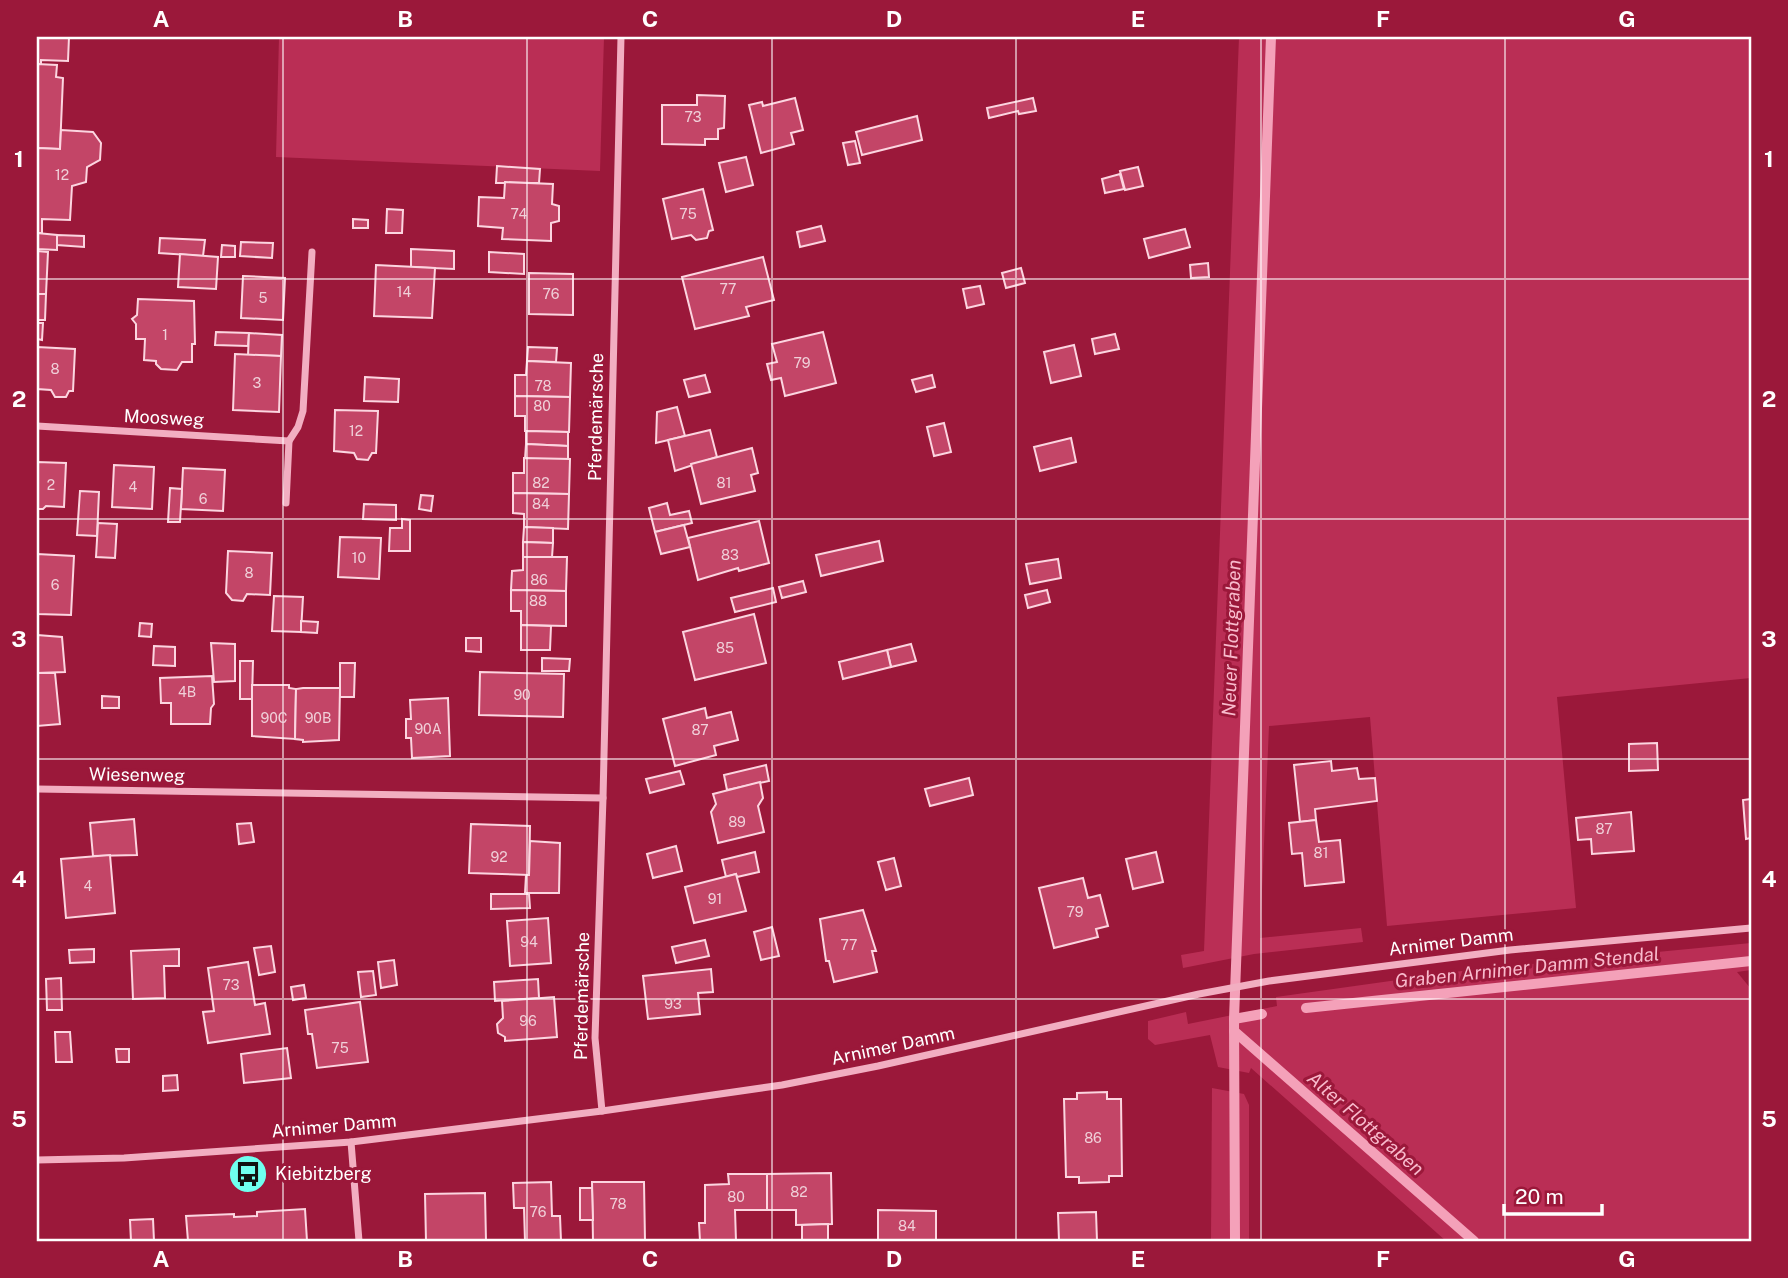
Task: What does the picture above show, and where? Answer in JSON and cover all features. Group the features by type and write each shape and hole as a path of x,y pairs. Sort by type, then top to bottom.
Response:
{"street":[{"name":"Pferdemärsche","path":"602,1111 595,1038 621,37"},
{"path":"286,503 289,441 298,427 303,411 312,252"},
{"name":"Moosweg","path":"37,426 289,441"},
{"name":"Wiesenweg","path":"37,789 603,798"},
{"name":"Arnimer Damm","path":"37,1160 124,1158 351,1142 602,1111 782,1085 851,1072 1199,994 1269,981 1510,950 1751,928"},
{"path":"351,1142 359,1241"}],"shaded area":[{"path":"279,37 604,37 600,171 276,157"},
{"path":"1239,37 1751,37 1751,678 1557,697 1576,908 1387,926 1370,717 1269,726 1260,938 1361,928 1363,942 1254,954 1183,968 1181,955 1204,951"},
{"path":"1751,943 1751,970 1737,972 1751,989 1751,1241 1446,1241 1251,1068 1249,1073 1218,1067 1210,1035 1155,1045 1148,1039 1148,1021 1186,1012 1188,1024 1277,1006 1276,997 1469,970"},
{"path":"1212,1088 1244,1094 1249,1105 1249,1241 1211,1241"}],"building":[{"path":"37,37 69,37 68,61 41,60 41,64 37,64"},
{"path":"37,64 57,65 56,77 63,78 60,149 37,148"},
{"path":"697,95 725,96 724,128 718,129 718,139 705,139 705,145 662,144 662,105 697,105"},
{"path":"795,98 803,130 791,133 794,144 761,153 749,105 762,102 763,106"},
{"path":"1033,98 1036,111 1019,114 1018,111 989,118 987,108"},
{"path":"917,116 922,140 862,155 856,132"},
{"path":"61,130 93,132 101,143 100,160 87,167 86,182 72,186 70,220 42,219 42,233 37,233 37,148 60,149"},
{"path":"855,141 860,163 848,165 843,143"},
{"path":"746,157 753,185 726,192 719,163"},
{"path":"497,166 540,169 539,183 496,183"},
{"path":"1138,167 1143,186 1125,190 1120,171"},
{"path":"1120,174 1124,189 1105,193 1102,179"},
{"path":"505,182 553,184 552,204 559,206 559,221 551,223 551,241 502,239 503,228 478,226 479,197 504,198"},
{"path":"703,189 713,230 709,231 707,238 696,240 691,235 672,239 663,199"},
{"path":"387,209 403,210 402,233 386,233"},
{"path":"353,219 368,220 368,228 353,228"},
{"path":"821,226 825,241 800,247 797,232"},
{"path":"1185,229 1190,247 1149,258 1144,239"},
{"path":"37,233 57,235 57,250 37,249"},
{"path":"57,235 84,236 84,247 57,245"},
{"path":"160,238 205,240 203,256 159,253"},
{"path":"241,242 273,243 272,258 240,256"},
{"path":"222,245 235,246 235,257 221,257"},
{"path":"411,249 454,251 454,269 411,267"},
{"path":"37,251 48,252 46,294 37,294"},
{"path":"489,252 524,254 524,274 489,272"},
{"path":"180,254 218,257 216,289 178,287"},
{"path":"763,257 774,300 746,307 749,316 695,329 682,277"},
{"path":"1208,263 1209,277 1191,278 1190,265"},
{"path":"376,265 435,268 432,318 374,316"},
{"path":"1021,268 1025,283 1006,288 1002,273"},
{"path":"529,273 573,274 573,315 529,314"},
{"path":"243,276 285,278 283,320 241,318"},
{"path":"980,286 984,304 967,308 963,289"},
{"path":"37,294 46,294 45,320 37,320"},
{"path":"138,299 194,301 195,344 192,344 192,362 182,362 177,370 161,369 156,361 144,360 145,339 136,339 136,324 132,319 137,315"},
{"path":"37,323 43,323 42,340 37,339"},
{"path":"216,332 249,333 248,346 215,345"},
{"path":"823,332 836,383 785,396 781,378 771,380 767,364 777,362 772,344"},
{"path":"249,333 282,335 281,356 248,355"},
{"path":"1115,334 1119,349 1095,354 1092,339"},
{"path":"1074,345 1081,376 1051,383 1044,352"},
{"path":"37,347 75,349 73,391 69,391 66,397 55,397 51,390 37,389"},
{"path":"528,347 557,348 556,362 527,361"},
{"path":"235,354 281,356 279,412 233,410"},
{"path":"527,361 571,363 570,397 515,396 515,375 526,375"},
{"path":"705,375 710,392 689,397 684,380"},
{"path":"932,375 935,387 916,392 912,380"},
{"path":"365,377 399,379 398,402 364,401"},
{"path":"515,396 570,397 569,432 525,431 525,416 515,416"},
{"path":"677,407 685,436 656,443 657,412"},
{"path":"335,410 378,411 376,453 372,453 368,460 357,459 354,453 334,451"},
{"path":"944,423 951,452 934,456 927,427"},
{"path":"710,430 717,457 675,471 668,440"},
{"path":"526,431 568,432 568,446 526,444"},
{"path":"1071,438 1076,462 1040,471 1034,447"},
{"path":"526,444 568,446 568,460 525,459"},
{"path":"752,448 758,473 751,475 755,491 701,504 691,464"},
{"path":"524,458 570,459 569,494 513,493 513,473 524,473"},
{"path":"37,462 66,463 64,507 46,506 37,509"},
{"path":"114,465 154,467 152,509 112,507"},
{"path":"183,468 225,470 223,511 181,509"},
{"path":"170,488 182,489 180,522 168,522"},
{"path":"80,491 99,492 97,536 77,535"},
{"path":"513,493 569,494 568,529 524,527 524,514 513,513"},
{"path":"421,495 433,496 431,511 419,509"},
{"path":"667,503 670,515 689,511 692,523 655,532 649,508"},
{"path":"364,504 396,505 396,520 363,519"},
{"path":"402,519 410,520 410,551 389,551 390,528 402,528"},
{"path":"759,521 769,563 739,571 738,568 698,580 688,538"},
{"path":"98,523 117,524 115,558 96,557"},
{"path":"684,525 690,547 661,554 655,532"},
{"path":"524,527 553,528 553,543 523,542"},
{"path":"340,537 381,538 379,579 338,577"},
{"path":"879,541 883,561 821,576 816,555"},
{"path":"523,542 553,543 552,557 523,557"},
{"path":"228,551 272,553 270,595 247,594 243,601 232,600 226,593"},
{"path":"37,554 74,556 71,615 37,614"},
{"path":"523,557 567,557 566,591 511,590 512,571 523,570"},
{"path":"1058,559 1061,578 1030,584 1026,564"},
{"path":"803,581 806,592 782,598 779,587"},
{"path":"773,588 776,602 735,612 731,598"},
{"path":"511,590 566,591 566,626 521,625 521,611 511,611"},
{"path":"1047,590 1050,602 1028,608 1025,595"},
{"path":"274,596 303,597 301,632 272,631"},
{"path":"754,614 766,663 695,680 683,632"},
{"path":"301,621 318,622 317,633 301,632"},
{"path":"140,623 152,624 151,637 139,636"},
{"path":"521,625 551,626 550,650 521,650"},
{"path":"37,635 62,637 65,672 37,673"},
{"path":"466,638 481,638 481,652 466,651"},
{"path":"211,643 235,644 235,681 214,682"},
{"path":"911,644 916,661 891,667 887,650"},
{"path":"154,646 175,647 175,666 153,665"},
{"path":"887,650 891,667 843,679 839,662"},
{"path":"542,658 570,659 569,671 542,671"},
{"path":"240,661 253,661 252,699 240,699"},
{"path":"340,663 355,663 354,697 340,697"},
{"path":"480,672 564,674 563,717 479,715"},
{"path":"37,673 55,673 60,724 37,726"},
{"path":"212,676 214,704 211,708 210,724 171,724 171,703 161,703 160,678"},
{"path":"252,685 289,685 289,688 296,689 295,739 252,736"},
{"path":"340,688 339,740 303,742 295,739 296,689"},
{"path":"102,696 119,697 119,708 102,708"},
{"path":"448,698 450,756 412,758 411,738 406,738 406,719 411,719 410,700"},
{"path":"705,708 707,718 731,712 738,740 714,746 716,755 675,766 663,719"},
{"path":"1657,743 1658,770 1629,771 1629,744"},
{"path":"1331,761 1332,771 1357,768 1359,779 1375,778 1377,801 1315,809 1316,820 1300,822 1294,765"},
{"path":"766,765 769,781 727,790 724,775"},
{"path":"680,771 684,784 650,793 646,779"},
{"path":"969,778 973,795 930,806 925,789"},
{"path":"760,782 763,798 758,806 764,832 718,843 711,812 716,804 713,794"},
{"path":"1751,799 1751,838 1746,839 1743,800"},
{"path":"1631,812 1634,851 1592,854 1591,839 1578,840 1576,818"},
{"path":"134,819 137,855 93,856 90,823"},
{"path":"1316,820 1319,842 1340,840 1344,882 1305,886 1302,853 1292,854 1289,823"},
{"path":"251,823 254,842 239,844 237,824"},
{"path":"471,824 530,826 529,875 469,873"},
{"path":"530,841 560,843 559,893 525,893 526,875 529,875"},
{"path":"676,846 682,871 653,878 647,854"},
{"path":"755,852 759,872 726,877 722,860"},
{"path":"1156,852 1163,882 1133,889 1126,859"},
{"path":"110,855 115,913 66,918 61,859"},
{"path":"894,858 901,886 886,890 878,862"},
{"path":"736,874 746,911 694,923 685,887"},
{"path":"1083,878 1088,898 1100,895 1108,926 1096,929 1098,937 1054,948 1039,888"},
{"path":"491,894 529,894 530,908 491,909"},
{"path":"863,910 876,951 872,951 877,972 834,982 829,961 826,961 820,919"},
{"path":"548,918 551,963 510,966 507,921"},
{"path":"772,927 779,956 761,960 754,932"},
{"path":"705,940 709,956 676,963 672,947"},
{"path":"271,946 275,972 259,975 254,948"},
{"path":"94,949 94,962 70,963 69,950"},
{"path":"179,949 179,966 164,966 165,998 133,999 131,951"},
{"path":"394,960 397,985 381,988 378,962"},
{"path":"248,962 255,1005 265,1003 270,1034 208,1043 203,1012 214,1011 208,968"},
{"path":"711,969 713,992 698,993 700,1014 648,1019 643,976"},
{"path":"373,971 376,995 361,997 358,972"},
{"path":"61,978 62,1010 47,1010 46,979"},
{"path":"538,979 539,998 495,1001 494,982"},
{"path":"304,985 306,998 293,1000 291,987"},
{"path":"554,997 557,1037 505,1041 505,1037 498,1033 497,1024 503,1018 502,1001"},
{"path":"360,1002 368,1062 317,1068 305,1010"},
{"path":"55,1032 70,1032 72,1062 56,1062"},
{"path":"287,1048 291,1078 244,1083 241,1054"},
{"path":"116,1049 129,1049 129,1062 117,1062"},
{"path":"177,1075 178,1090 163,1091 163,1076"},
{"path":"1107,1092 1107,1099 1121,1099 1122,1176 1109,1176 1109,1182 1079,1183 1079,1177 1066,1177 1064,1099 1077,1099 1077,1093"},
{"path":"831,1173 832,1224 796,1225 796,1210 767,1210 767,1174"},
{"path":"728,1174 767,1174 767,1210 735,1210 736,1241 700,1241 699,1223 705,1223 705,1185 729,1184"},
{"path":"551,1182 552,1216 560,1216 561,1241 525,1241 524,1208 514,1208 513,1183"},
{"path":"592,1182 644,1182 645,1241 593,1241"},
{"path":"580,1188 592,1188 593,1220 580,1220"},
{"path":"485,1193 486,1241 426,1241 425,1194"},
{"path":"305,1209 307,1241 188,1241 186,1216 257,1216 257,1212"},
{"path":"878,1210 936,1211 936,1241 878,1241"},
{"path":"1096,1212 1097,1241 1059,1241 1058,1213"},
{"path":"153,1219 154,1241 131,1241 130,1220"},
{"path":"828,1224 828,1241 802,1241 802,1225"}],"waterway":[{"name":"Neuer Flottgraben","path":"1235,1241 1234,1019 1271,37"},
{"name":"Graben Arnimer Damm Stendal","path":"1306,1008 1751,961"},
{"name":"Graben Arnimer Damm Stendal","path":"1234,1019 1262,1014"},
{"name":"Alter Flottgraben","path":"1234,1031 1474,1241"}],"place":[{"name":"Kiebitzberg","path":"248,1174"}]}
